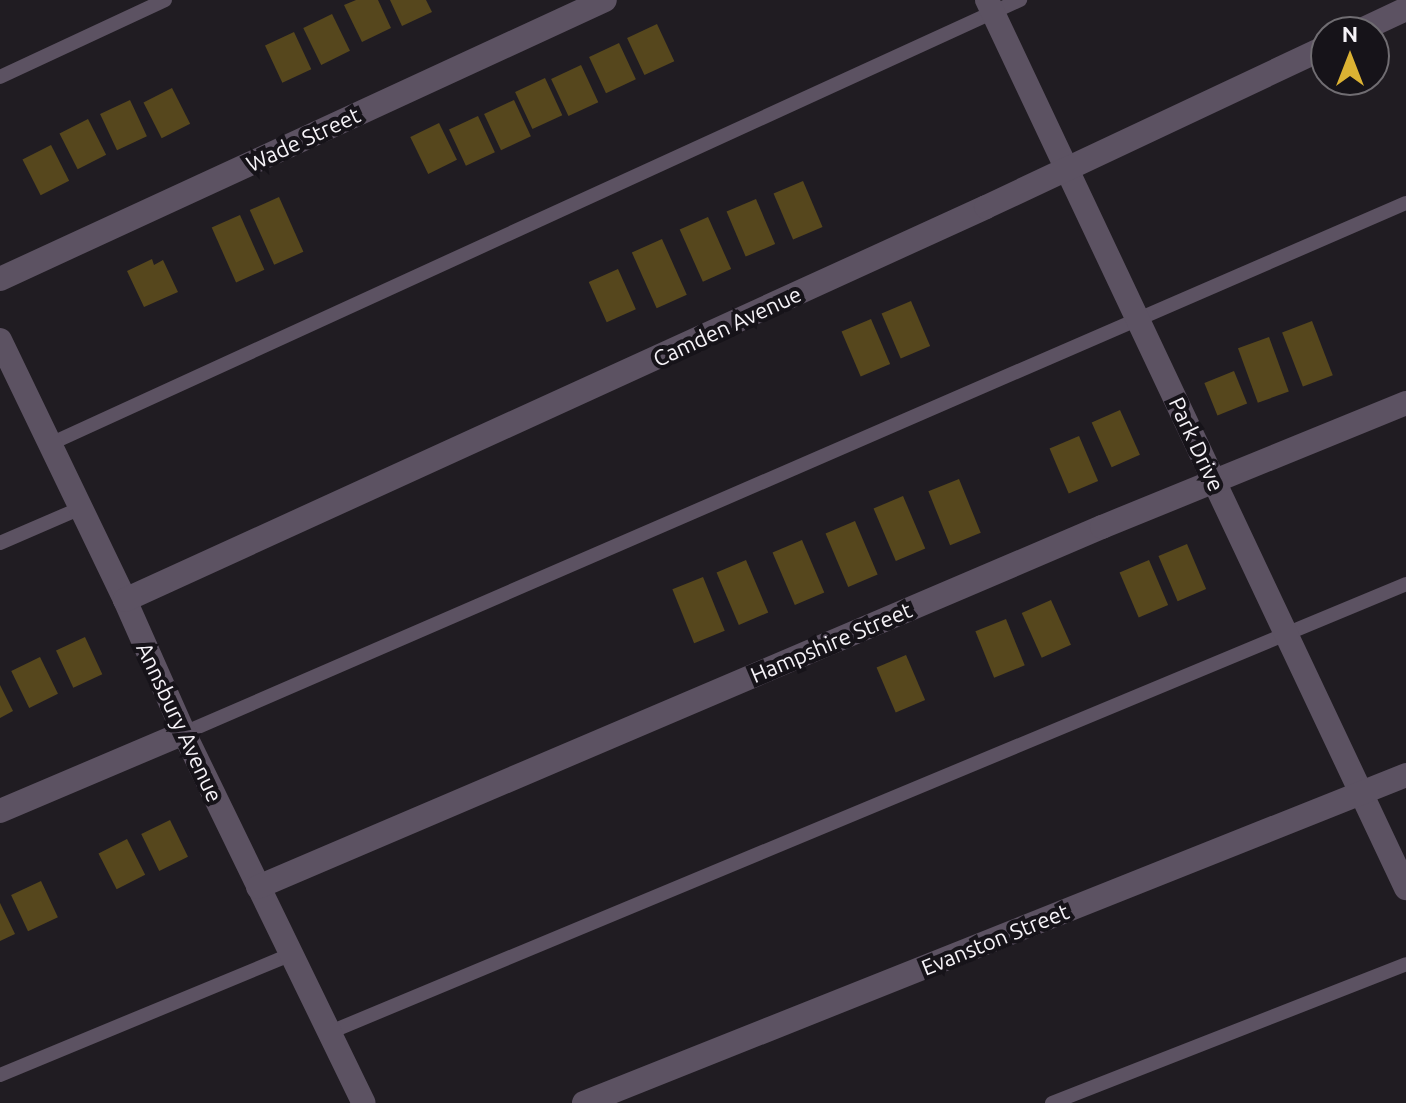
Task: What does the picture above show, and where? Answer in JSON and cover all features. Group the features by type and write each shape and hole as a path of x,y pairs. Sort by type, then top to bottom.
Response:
{"street":[{"name":"Wade Street","path":"0,279 605,0"},
{"name":"Park Drive","path":"990,6 1406,888"},
{"name":"Camden Avenue","path":"125,600 1310,55"},
{"name":"Annsbury Avenue","path":"0,340 125,600 184,733 364,1103"},
{"name":"Hampshire Street","path":"258,887 1214,481 1406,403"},
{"path":"0,811 184,733"},
{"name":"Evanston Street","path":"584,1103 1406,775"}],"lane":[{"path":"0,77 165,0"},
{"path":"50,444 990,6 1020,0"},
{"path":"184,733 1406,203"},
{"path":"0,543 81,508"},
{"path":"328,1033 1406,584"},
{"path":"0,1075 290,955"},
{"path":"1052,1103 1406,964"}],"building":[{"path":"356,0 378,0 391,28 362,42 344,5"},
{"path":"390,0 426,0 432,12 402,26"},
{"path":"332,14 350,51 321,65 303,28"},
{"path":"657,24 674,61 644,75 627,38"},
{"path":"294,32 311,69 282,83 265,46"},
{"path":"619,43 636,79 606,93 589,57"},
{"path":"581,65 598,102 568,116 551,79"},
{"path":"545,78 562,115 532,129 515,92"},
{"path":"172,88 190,124 162,138 143,103"},
{"path":"130,100 147,136 117,150 100,114"},
{"path":"514,100 531,136 501,150 484,114"},
{"path":"478,116 495,152 466,166 449,130"},
{"path":"88,119 106,155 78,169 59,134"},
{"path":"439,123 457,160 428,174 410,137"},
{"path":"51,145 69,181 41,195 22,160"},
{"path":"803,181 823,227 793,240 774,194"},
{"path":"279,197 303,252 274,265 250,210"},
{"path":"756,199 775,244 746,257 727,212"},
{"path":"240,215 264,270 236,282 212,228"},
{"path":"708,217 731,269 703,282 680,230"},
{"path":"662,239 687,295 657,308 632,252"},
{"path":"152,259 154,265 163,260 178,292 144,307 127,271"},
{"path":"618,269 636,309 607,322 589,282"},
{"path":"911,301 930,346 901,359 882,314"},
{"path":"871,319 890,364 861,377 842,332"},
{"path":"1312,321 1333,375 1303,387 1282,332"},
{"path":"1269,337 1289,392 1258,403 1238,348"},
{"path":"1234,371 1247,403 1217,415 1204,383"},
{"path":"1120,410 1140,455 1112,467 1092,423"},
{"path":"1079,436 1098,481 1069,494 1050,449"},
{"path":"959,479 981,533 950,545 928,491"},
{"path":"903,496 925,548 896,561 874,509"},
{"path":"855,521 878,574 848,587 826,534"},
{"path":"802,540 824,592 795,605 773,553"},
{"path":"1187,544 1206,589 1178,601 1158,556"},
{"path":"746,560 768,612 739,625 717,573"},
{"path":"1149,560 1168,605 1139,618 1120,573"},
{"path":"703,577 725,631 694,643 672,589"},
{"path":"1051,600 1071,645 1042,658 1022,613"},
{"path":"1006,619 1025,665 994,678 975,631"},
{"path":"85,637 102,674 73,688 56,651"},
{"path":"906,655 925,700 896,713 877,668"},
{"path":"40,657 58,694 29,708 11,671"},
{"path":"0,685 13,711 0,718"},
{"path":"170,820 188,857 159,871 141,834"},
{"path":"127,839 145,875 117,889 98,854"},
{"path":"41,881 58,917 28,931 11,895"},
{"path":"0,903 15,934 0,941"}]}
